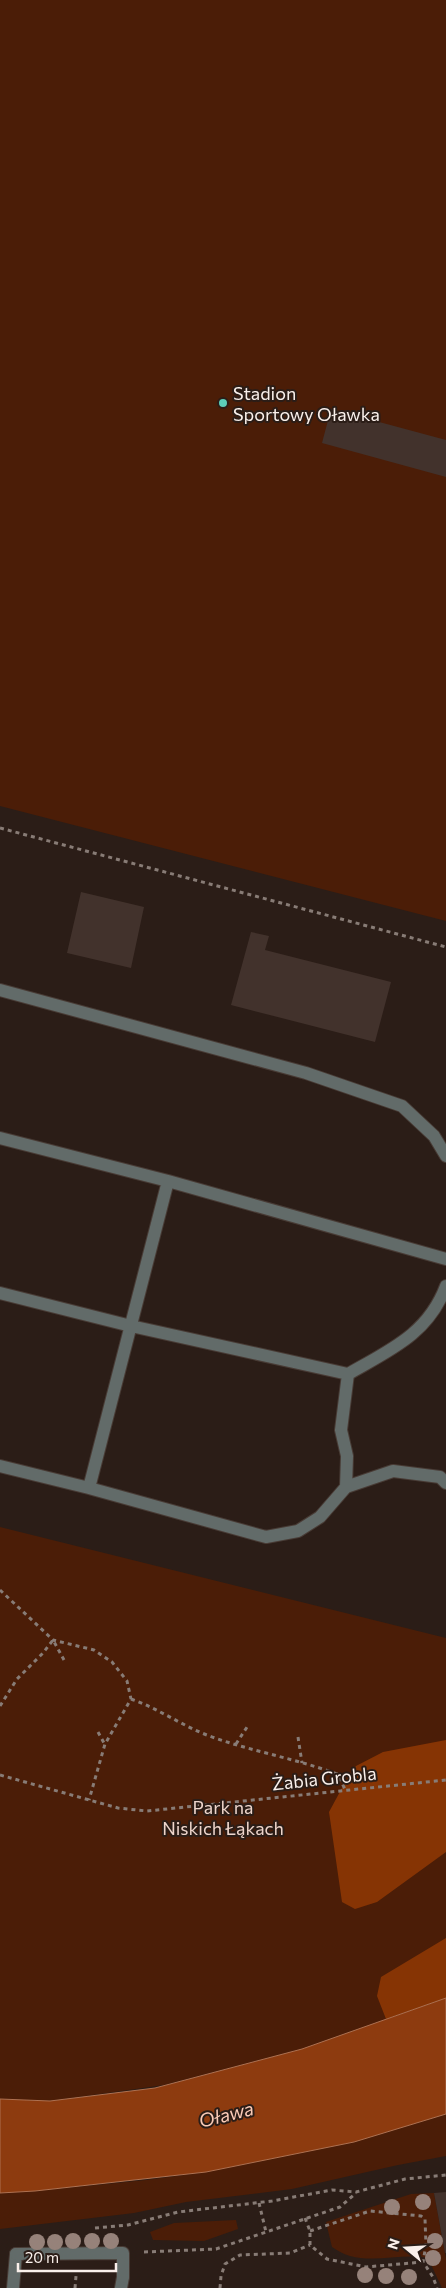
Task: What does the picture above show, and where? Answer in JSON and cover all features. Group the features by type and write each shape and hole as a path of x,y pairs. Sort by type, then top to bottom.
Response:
{"street":[{"path":"0,990 306,1073 402,1106 434,1136 446,1156"},
{"path":"0,1138 168,1181 446,1259"},
{"path":"89,1488 168,1181"},
{"path":"0,1293 131,1326 348,1374 418,1331 440,1303 446,1286"},
{"path":"346,1487 347,1456 341,1430 348,1374"},
{"path":"0,1466 89,1488 266,1537 298,1531 320,1517 346,1487 394,1471 440,1477 446,1483"},
{"path":"13,2288 16,2254 123,2253 122,2282"}],"path":[{"path":"0,828 446,947"},
{"path":"0,1590 52,1640 64,1660"},
{"path":"52,1640 94,1650 112,1662 127,1681 131,1699 104,1744 89,1800"},
{"path":"0,1706 17,1679 43,1653 52,1640"},
{"path":"131,1699 146,1704 186,1727 337,1774 345,1789"},
{"path":"236,1744 250,1724"},
{"path":"98,1732 104,1744"},
{"path":"298,1737 302,1763"},
{"name":"Żabia Grobla","path":"0,1775 118,1808 148,1811 446,1780"},
{"path":"89,2228 128,2225 178,2212 259,2203 332,2190 356,2192 405,2179 446,2175"},
{"path":"123,2253 216,2249 340,2207 356,2192"},
{"path":"259,2203 266,2232"},
{"path":"310,2231 370,2211 413,2214 425,2219 427,2226 423,2262 433,2276 437,2288"},
{"path":"305,2218 310,2231 310,2245"},
{"path":"310,2245 327,2259 366,2266 423,2262"},
{"path":"220,2288 225,2264 240,2256 290,2253 310,2245"},
{"path":"75,2288 76,2276"}],"green space":[{"name":"Stadion Sportowy Oławka","path":"0,0 446,0 446,921 0,806"},
{"name":"Park na Niskich Łąkach","path":"0,1527 446,1638 446,1998 302,2049 164,2085 50,2101 0,2099"},
{"path":"446,2114 446,2156 292,2189 186,2202 134,2213 0,2229 0,2193 146,2180 206,2172 354,2142"},
{"path":"434,2193 446,2259 446,2288 442,2288 428,2258 360,2258 347,2255 332,2247 326,2222 411,2194"},
{"path":"236,2220 238,2229 204,2241 153,2240 150,2232 174,2223"}],"shaded area":[{"path":"446,1740 446,1852 377,1902 355,1909 342,1902 329,1812 349,1775 356,1766 383,1752"},
{"path":"446,1938 446,1998 386,2019 377,1996 381,1977"}],"water":[{"name":"Oława","path":"446,1998 446,2114 354,2142 206,2172 35,2191 0,2193 0,2099 50,2101 155,2088 302,2049"}],"building":[{"path":"331,409 446,440 446,477 322,443"},
{"path":"81,892 144,907 131,968 67,953"},
{"path":"251,932 269,936 265,950 391,982 375,1042 231,1005"},
{"path":"446,2192 446,2253 445,2253 434,2193"}],"place":[{"name":"Stadion Sportowy Oławka","path":"223,403"}]}
